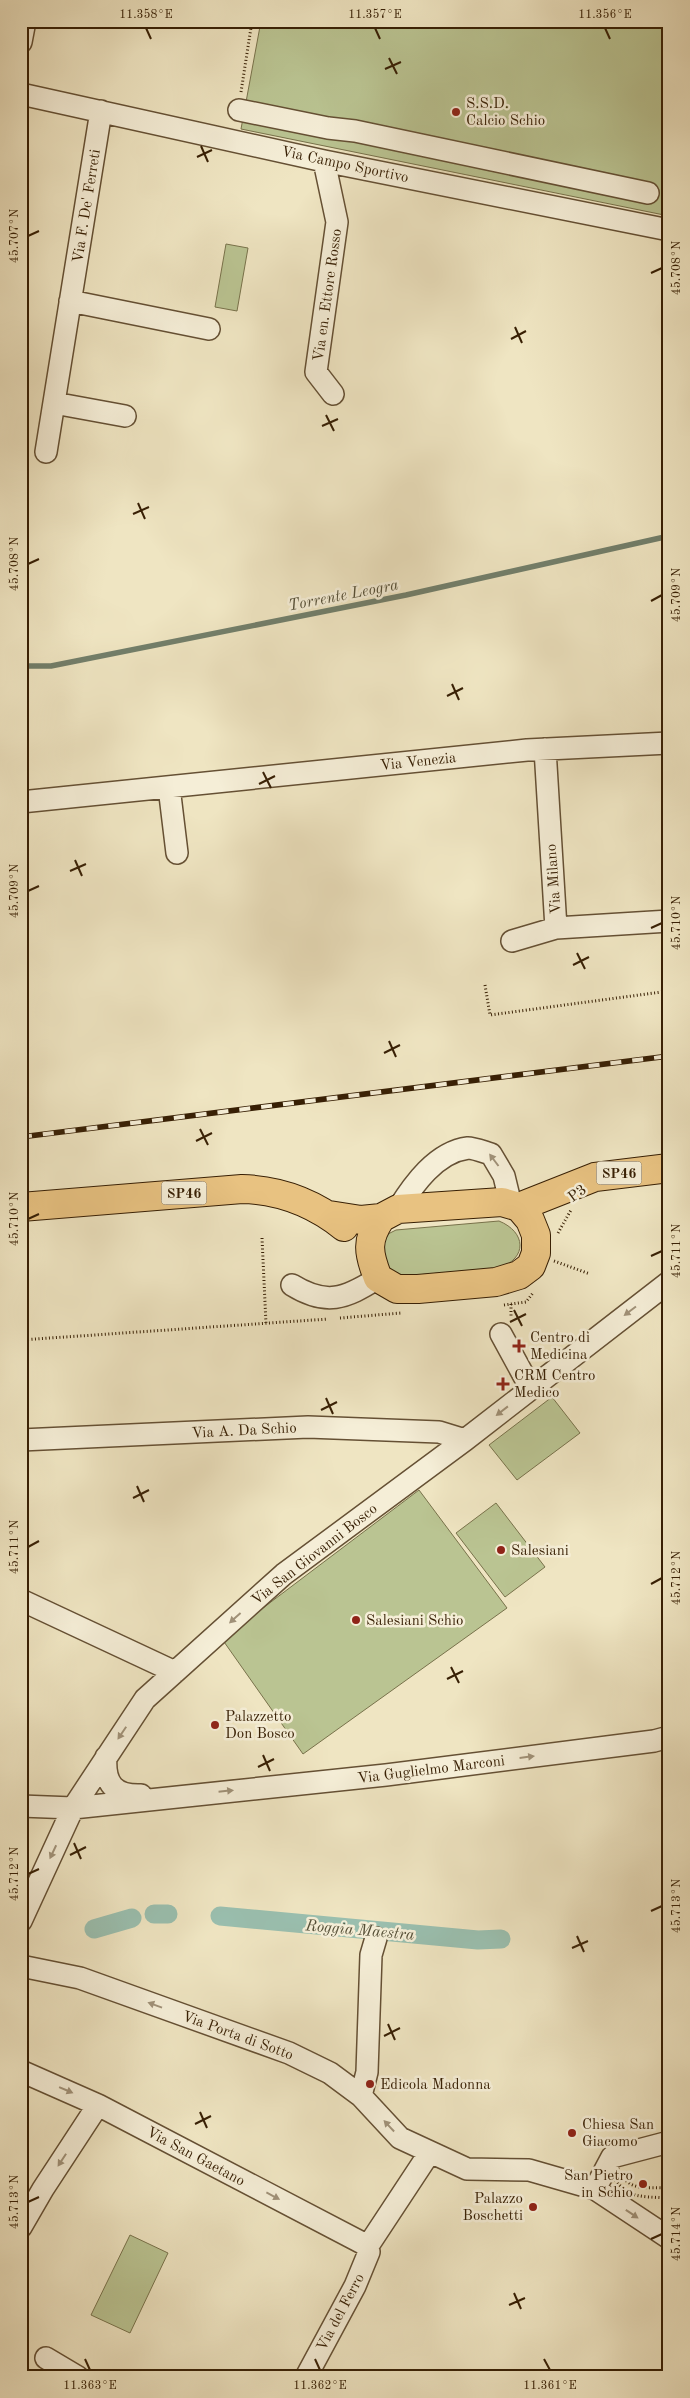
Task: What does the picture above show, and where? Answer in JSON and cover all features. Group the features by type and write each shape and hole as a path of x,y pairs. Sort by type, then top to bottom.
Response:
{"main road":[{"name":"SP46","path":"378,1278 397,1289 496,1282 519,1275 531,1266 536,1253 548,1242 552,1208 572,1196 595,1177 669,1168"},
{"name":"SP46","path":"21,1207 242,1189 267,1189 290,1196 329,1215 369,1247"},
{"name":"SP46","path":"329,1215 361,1220 390,1214 468,1204 502,1202 515,1206 544,1199 572,1196"},
{"path":"515,1206 530,1220 548,1242"},
{"path":"378,1278 369,1247 373,1230 390,1214"}],"street":[{"path":"21,42 25,21"},
{"name":"Via Campo Sportivo","path":"21,94 101,110 324,161 669,230"},
{"name":"Via F. De' Ferreti","path":"46,452 101,110"},
{"path":"239,110 328,128 355,131 648,193"},
{"name":"Via en. Ettore Rosso","path":"324,161 337,222 316,372 333,394"},
{"path":"70,301 209,329"},
{"path":"54,403 125,416"},
{"name":"Via Venezia","path":"21,802 545,749 669,743"},
{"name":"Via Milano","path":"545,749 556,928 669,921"},
{"path":"169,787 177,853"},
{"path":"512,941 556,928"},
{"path":"390,1214 414,1184 445,1156 468,1148 491,1154 504,1176 515,1206"},
{"path":"292,1285 310,1296 332,1298 356,1292 378,1278"},
{"name":"Via San Giovanni Bosco","path":"21,1921 73,1808 145,1699 284,1574 466,1440 669,1282"},
{"path":"501,1334 531,1389"},
{"name":"Via A. Da Schio","path":"21,1440 308,1427 439,1432 466,1440"},
{"path":"21,1600 175,1672"},
{"name":"Via Guglielmo Marconi","path":"21,1806 73,1808 386,1775 654,1741 669,1737"},
{"name":"Via Guglielmo Marconi","path":"106,1757 105,1771 107,1778 110,1785 119,1792 134,1795 193,1795"},
{"path":"361,2096 367,2072 372,1955 376,1938"},
{"name":"Via Porta di Sotto","path":"21,1966 80,1978 289,2053 330,2073 361,2096 400,2138 466,2169 529,2170 595,2189 669,2238"},
{"name":"Via San Gaetano","path":"21,2071 98,2105 368,2246"},
{"path":"21,2227 43,2189 98,2105"},
{"path":"595,2189 612,2157 669,2142"},
{"name":"Via del Ferro","path":"306,2377 355,2286 370,2252 368,2246 430,2152"},
{"path":"46,2358 78,2377"}],"path":[{"path":"239,110 252,21"},
{"path":"485,985 490,1015 669,992"},
{"name":"P3","path":"549,1266 552,1260 548,1242 572,1196"},
{"path":"262,1238 266,1324"},
{"path":"552,1260 590,1274"},
{"path":"496,1306 526,1302 538,1287"},
{"path":"21,1340 405,1313"},
{"path":"622,2175 627,2183 634,2186 665,2188 665,2198 629,2194 621,2190 614,2178 622,2175"}],"green space":[{"name":"S.S.D. Calcio Schio","path":"261,21 669,21 669,216 241,129"},
{"path":"226,244 248,248 237,311 215,307"},
{"path":"499,1221 514,1232 519,1238 520,1245 519,1252 515,1258 499,1268 404,1276 392,1272 384,1261 380,1245 386,1235 396,1230"},
{"path":"552,1397 580,1433 517,1480 489,1445"},
{"name":"Salesiani Schio","path":"419,1490 507,1608 303,1754 222,1639"},
{"name":"Salesiani","path":"496,1503 545,1567 505,1597 456,1533"},
{"path":"130,2235 168,2253 130,2333 91,2315"}],"waterway":[{"name":"Torrente Leogra","path":"21,666 51,666 406,595 669,536"},
{"name":"Roggia Maestra","path":"154,1914 168,1914"},
{"name":"Roggia Maestra","path":"220,1916 478,1940 501,1939"},
{"name":"Roggia Maestra","path":"94,1929 132,1918"}],"railway":[{"path":"21,1137 669,1056"}],"place":[{"name":"S.S.D. Calcio Schio","path":"456,112"},
{"name":"Centro di Medicina","path":"519,1346"},
{"name":"CRM Centro Medico","path":"503,1384"},
{"name":"Salesiani","path":"501,1550"},
{"name":"Salesiani Schio","path":"356,1620"},
{"name":"Palazzetto Don Bosco","path":"215,1725"},
{"name":"Edicola Madonna","path":"370,2084"},
{"name":"Chiesa San Giacomo","path":"572,2133"},
{"name":"San Pietro in Schio","path":"643,2184"},
{"name":"Palazzo Boschetti","path":"533,2207"}]}
